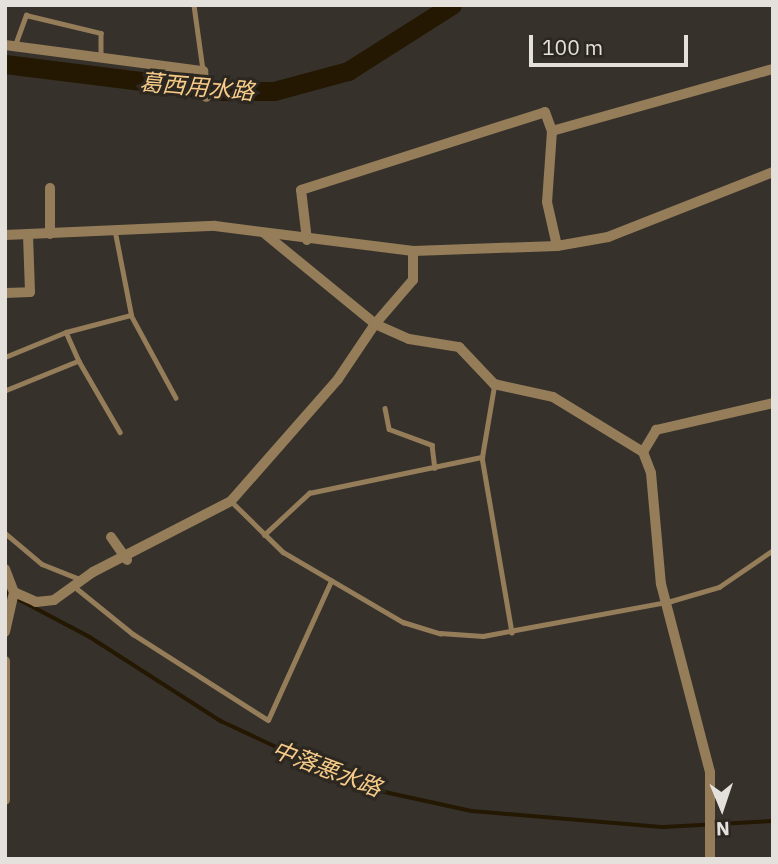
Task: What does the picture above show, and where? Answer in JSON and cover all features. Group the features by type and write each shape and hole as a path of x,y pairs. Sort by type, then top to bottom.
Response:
{"street":[{"path":"10,46 203,71 206,97"},
{"path":"552,131 773,69"},
{"path":"306,240 301,190 545,112 552,131 547,202 557,246"},
{"path":"5,235 115,233 215,226 306,240 413,251 557,246 608,237 773,172"},
{"path":"50,188 50,234"},
{"path":"263,232 374,324 409,339 459,347 494,384 553,397 643,452"},
{"path":"5,293 30,292 28,234"},
{"path":"14,592 36,603 54,600 79,583 127,560 231,501 338,379 374,324 413,280 413,251"},
{"path":"710,859 710,772 665,602 643,452 656,430 773,403"},
{"path":"111,537 127,560"},
{"path":"5,569 14,592 5,632"},
{"path":"5,661 5,800"}],"lane":[{"path":"194,5 203,71"},
{"path":"10,46 26,15 101,33 100,57"},
{"path":"115,233 131,315 176,398"},
{"path":"5,357 66,331 131,315"},
{"path":"66,331 79,361 121,432"},
{"path":"5,391 79,361"},
{"path":"494,384 482,457 512,632"},
{"path":"384,408 389,429 432,445 435,467"},
{"path":"264,535 309,493 482,457"},
{"path":"231,501 264,535 331,581 403,622 440,633 512,632 665,602 719,587 773,550"},
{"path":"5,533 42,564 79,583 133,634 268,720 331,581"}],"waterway":[{"name":"葛西用水路","path":"5,64 222,91 274,91 348,71 452,5"},
{"name":"中落悪水路","path":"5,592 90,637 221,721 362,787 472,811 664,827 773,821"}]}
